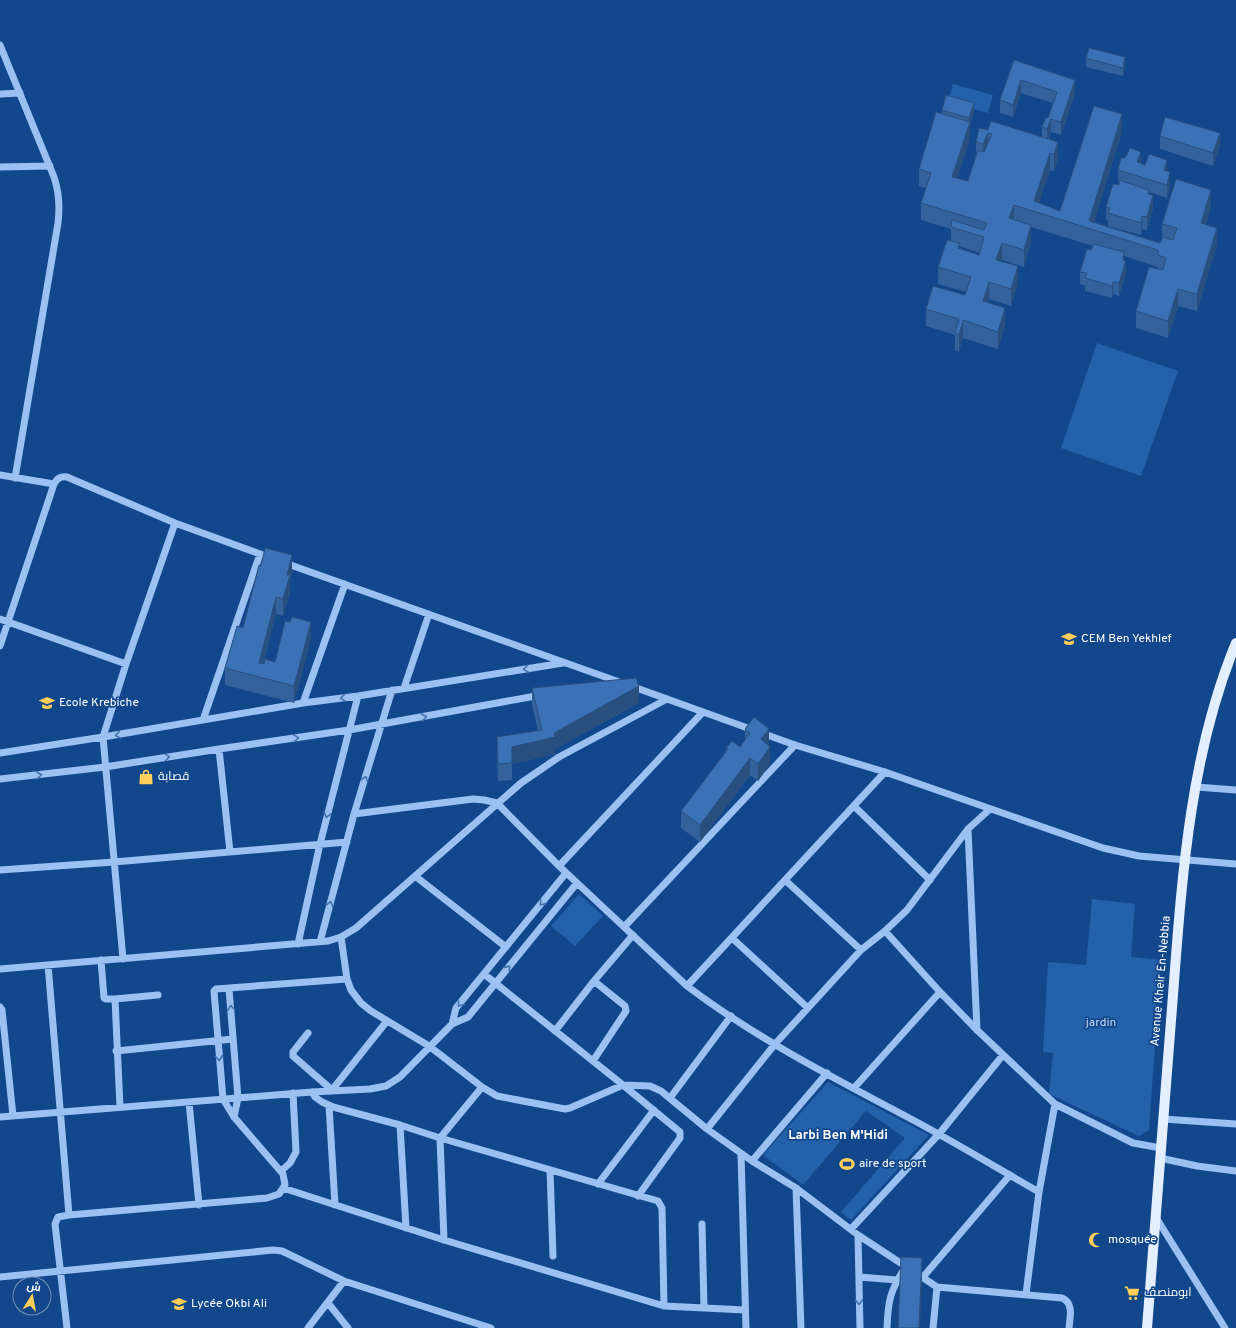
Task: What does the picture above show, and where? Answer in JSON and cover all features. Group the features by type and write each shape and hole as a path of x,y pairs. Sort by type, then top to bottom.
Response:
{"main road":[{"name":"Avenue Kheir En-Nebbia","path":"1147,1328 1162,1120 1184,860 1203,747 1224,671 1236,643"}],"street":[{"path":"0,44 50,166 57,185 59,202 59,213 15,478"},
{"path":"0,94 20,93"},
{"path":"0,168 50,166"},
{"path":"0,475 38,480 54,484"},
{"path":"0,646 54,484 58,478 67,477 175,523 615,681 795,745 885,772 1118,852 1139,856 1236,864"},
{"path":"123,959 103,737 126,664 175,523"},
{"path":"203,720 260,554"},
{"path":"303,703 345,584"},
{"path":"404,688 429,614"},
{"path":"0,619 126,664"},
{"path":"0,753 565,662"},
{"path":"600,684 615,681"},
{"path":"320,942 354,814 392,690"},
{"path":"0,779 105,767 349,730 545,694"},
{"path":"298,944 320,844 358,696"},
{"path":"0,969 320,942 341,937 356,928 521,783 559,757 667,699"},
{"path":"559,866 703,712"},
{"path":"624,927 795,745"},
{"path":"219,749 230,852"},
{"path":"687,986 885,772"},
{"path":"1196,787 1236,790"},
{"path":"354,814 473,799 484,800 497,804 566,873 687,986 708,1002 775,1044 939,1134 1039,1192"},
{"path":"854,806 930,880"},
{"path":"707,1129 775,1044 861,950 885,931 907,910 968,829 990,809"},
{"path":"968,829 977,1030"},
{"path":"0,870 347,842"},
{"path":"452,1024 456,1008 566,873"},
{"path":"415,876 506,947"},
{"path":"785,880 861,950"},
{"path":"0,1117 332,1090 370,1089 386,1086 400,1078 429,1046 452,1024 468,1017 577,883"},
{"path":"528,920 539,930"},
{"path":"885,931 940,992 977,1030 1055,1104 1133,1143 1160,1153 1197,1166 1236,1170"},
{"path":"555,1031 594,981 633,935"},
{"path":"341,937 347,979 351,990 361,1003 387,1021 429,1046 482,1087 497,1096 565,1109 623,1084 650,1086 661,1091 707,1129 741,1154 796,1188 858,1235 937,1287 1062,1298 1069,1303 1069,1328"},
{"path":"732,938 808,1008"},
{"path":"101,960 104,998 115,999 158,995"},
{"path":"48,965 69,1216"},
{"path":"484,974 623,1084 680,1132 681,1137 638,1196"},
{"path":"67,1328 56,1220 60,1216 267,1198 279,1194 285,1185 285,1178 281,1171 234,1117 223,1099 214,991 216,989 347,979"},
{"path":"593,1061 626,1010 625,1006 594,981"},
{"path":"229,989 238,1098 234,1117"},
{"path":"854,1088 940,992"},
{"path":"115,999 116,1051 120,1107"},
{"path":"0,1007 2,1010 13,1116"},
{"path":"670,1098 731,1016"},
{"path":"332,1090 387,1021"},
{"path":"308,1033 293,1052 293,1056 332,1090"},
{"path":"116,1051 233,1039"},
{"path":"851,1229 939,1134 1003,1055"},
{"path":"752,1161 826,1073"},
{"path":"444,1240 440,1138 482,1087"},
{"path":"312,1092 315,1097 329,1106 400,1125 658,1201 662,1208 664,1306"},
{"path":"281,1171 290,1163 296,1152 293,1093"},
{"path":"189,1102 198,1205"},
{"path":"1026,1294 1039,1192 1055,1104"},
{"path":"329,1106 335,1205"},
{"path":"598,1184 654,1110"},
{"path":"1162,1120 1236,1124"},
{"path":"400,1125 406,1228"},
{"path":"741,1154 746,1328"},
{"path":"550,1170 552,1256"},
{"path":"923,1277 1010,1175"},
{"path":"283,1188 444,1240 664,1306 745,1310"},
{"path":"796,1188 801,1328"},
{"path":"1155,1216 1225,1328"},
{"path":"702,1224 704,1308"},
{"path":"858,1235 860,1328"},
{"path":"0,1277 273,1250 290,1254 344,1281 491,1328"},
{"path":"887,1328 890,1294 906,1266"},
{"path":"859,1276 897,1280"},
{"path":"308,1328 344,1281"},
{"path":"933,1328 937,1287"},
{"path":"328,1303 348,1328"}],"green space":[{"path":"953,84 993,95 988,113 948,102"},
{"path":"1097,343 1178,371 1141,476 1061,448"},
{"path":"579,894 603,916 575,946 551,926"},
{"name":"jardin","path":"1092,899 1135,904 1131,957 1161,960 1149,1130 1139,1136 1049,1094 1053,1053 1043,1052 1048,962 1086,965"},
{"path":"828,1082 929,1135 851,1220 841,1212 905,1138 866,1111 803,1185 763,1155"}],"building":[{"path":"1089,48 1125,57 1123,68 1086,58"},
{"path":"1014,60 1075,80 1061,122 1051,119 1047,129 1042,127 1046,117 1048,118 1057,92 1021,80 1013,105 1000,100"},
{"path":"946,95 974,103 969,118 942,110"},
{"path":"1094,106 1122,114 1089,221 1160,243 1163,237 1173,240 1177,228 1162,224 1176,179 1211,190 1201,223 1217,228 1197,294 1178,289 1168,321 1136,311 1149,267 1163,270 1166,258 1158,255 1158,250 1014,205 1009,218 1031,225 1024,250 1002,243 996,260 1018,266 1011,289 989,282 983,301 1005,308 998,332 963,320 959,335 955,333 959,319 926,309 933,286 965,295 971,277 938,267 947,240 959,243 958,248 979,255 984,237 951,227 952,220 984,230 987,223 921,203 931,173 919,169 936,112 970,122 952,177 968,181 978,150 984,152 992,134 988,133 983,144 976,142 979,128 988,130 991,121 1058,142 1054,154 1050,153 1034,201 1060,211"},
{"path":"1165,117 1220,133 1213,153 1160,136"},
{"path":"1130,148 1141,152 1137,162 1145,165 1149,154 1167,160 1164,170 1170,172 1167,185 1118,170 1121,158 1125,158"},
{"path":"1119,180 1149,190 1148,194 1153,195 1147,217 1142,216 1141,223 1108,213 1110,208 1106,207 1113,184 1119,185"},
{"path":"1094,244 1124,252 1123,260 1126,261 1119,283 1113,282 1112,286 1085,278 1087,273 1080,272 1087,249 1091,250"},
{"path":"265,548 292,555 287,575 290,575 283,599 276,597 259,663 264,664 265,659 275,662 285,621 290,622 292,617 311,622 294,686 225,668 237,626 243,628 259,565 261,566"},
{"path":"636,678 639,686 554,733 555,737 512,747 512,763 498,764 497,737 542,730 532,688"},
{"path":"754,717 769,729 761,739 770,747 758,764 750,758 700,825 681,811 728,749 726,748 732,741 740,747 750,733 745,729"},
{"path":"901,1257 922,1258 919,1328 898,1328"}],"place":[{"name":"CEM Ben Yekhlef","path":"1069,639"},
{"name":"Ecole Krebiche","path":"47,703"},
{"name":"قصابة","path":"146,777"},
{"name":"aire de sport","path":"847,1164"},
{"name":"mosquée","path":"1096,1240"},
{"name":"ابومنصف","path":"1132,1293"},
{"name":"Lycée Okbi Ali","path":"179,1304"}],"district":[{"name":"Larbi Ben M'Hidi","path":"838,1136"}]}
